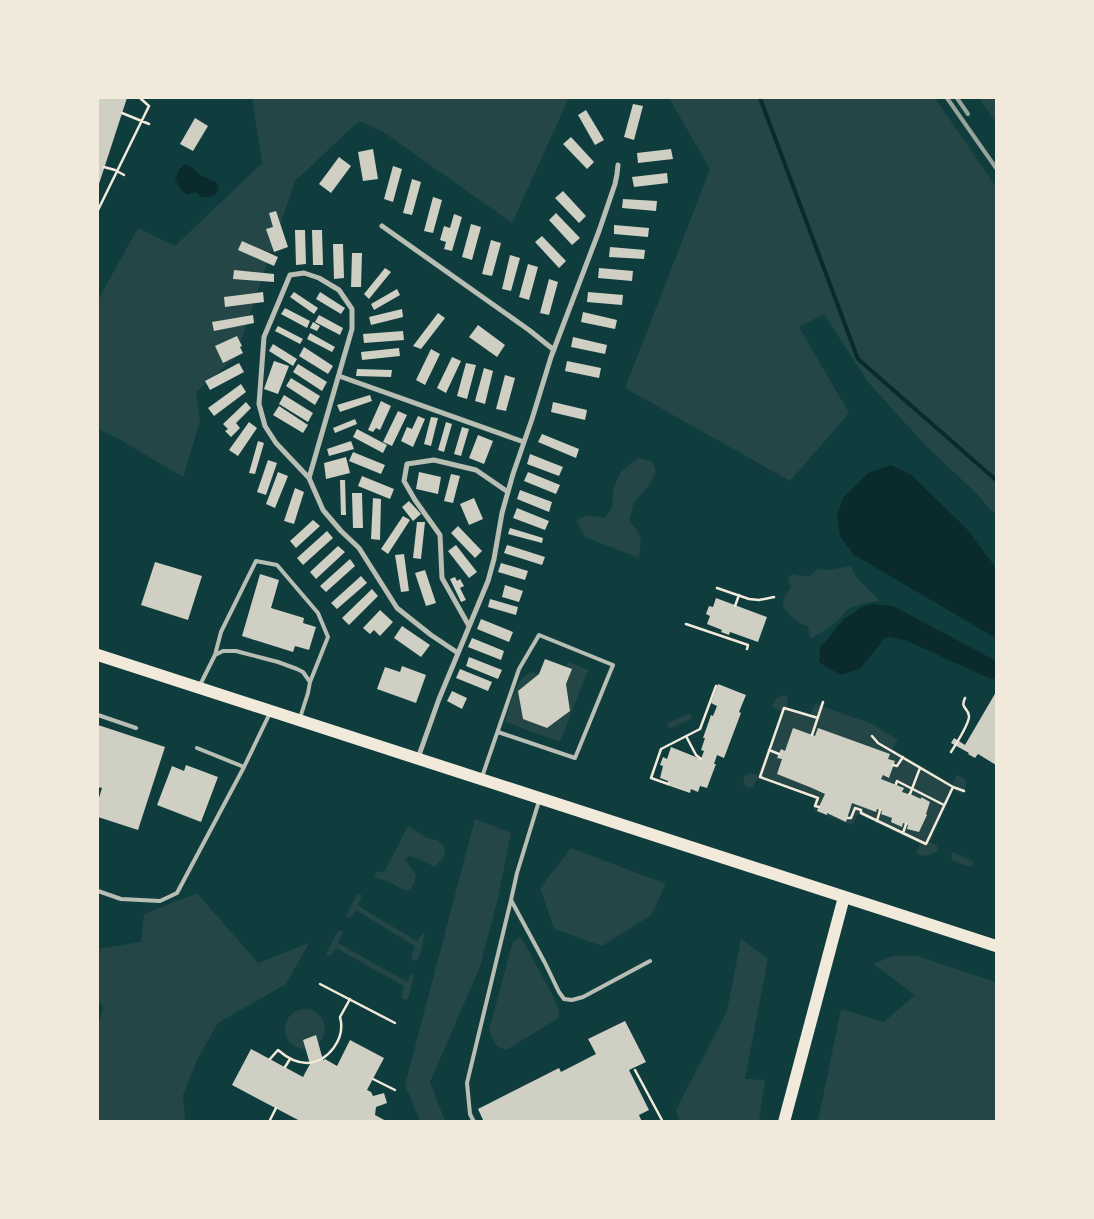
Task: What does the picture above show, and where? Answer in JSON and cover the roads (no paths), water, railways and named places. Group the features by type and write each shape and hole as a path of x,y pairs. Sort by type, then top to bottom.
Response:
{"main road":[{"path":"98,655 996,946"},
{"path":"784,1122 844,897"}],"street":[{"path":"418,759 439,699 488,581 513,474 554,350 615,184 618,165"},
{"path":"382,226 529,330 554,350"},
{"path":"309,478 352,329 352,309 339,290 319,278 304,273 290,275 264,337 259,404 265,426 276,443 309,478 323,510 359,548 398,608 431,635 458,653"},
{"path":"339,376 524,442"},
{"path":"468,626 442,578 440,535 404,481 407,464 434,460 476,470 508,492"}],"lane":[{"path":"198,687 215,655 221,632 256,561 277,565 318,613 328,636 310,682 300,720"},
{"path":"481,779 519,669 539,635 613,664 575,758 498,732"},
{"path":"215,655 223,651 236,651 278,662 303,672 310,682"},
{"path":"98,891 121,899 160,901 176,894 244,767 271,711"},
{"path":"98,715 136,728"},
{"path":"197,748 244,767"},
{"path":"474,1122 470,1114 467,1083 517,873 540,798"},
{"path":"511,900 559,992 564,998 572,1000 583,997 650,961"}],"waterway":[{"path":"760,98 858,359 996,480"}],"railway":[{"path":"947,98 996,168"},
{"path":"957,98 968,114"}]}
